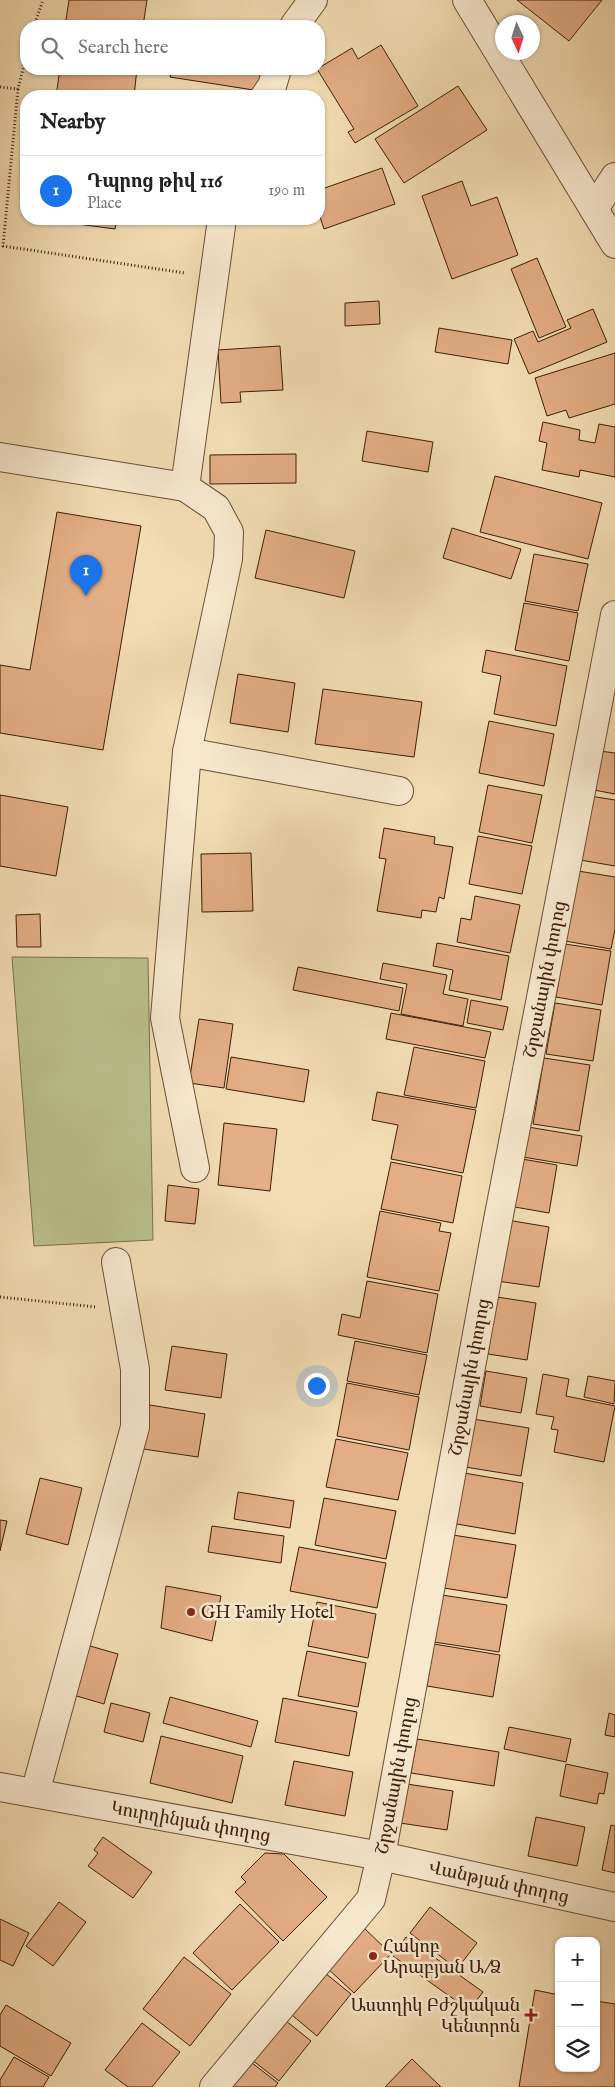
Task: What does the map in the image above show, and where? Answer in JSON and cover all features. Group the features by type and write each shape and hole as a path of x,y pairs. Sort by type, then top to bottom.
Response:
{"street":[{"path":"298,20 313,0"},
{"path":"467,0 615,244"},
{"path":"269,90 275,75"},
{"path":"594,210 615,177"},
{"path":"185,487 221,225"},
{"path":"0,457 185,487 216,508 229,532 228,559 188,752 165,1018 195,1168"},
{"name":"Շրջանային փողոց","path":"214,2087 371,1899 382,1856 498,1220 615,615"},
{"path":"188,752 399,791"},
{"path":"35,1793 134,1427 135,1369 116,1262"},
{"name":"Կուրղինյան փողոց","path":"0,1787 382,1856"},
{"name":"Վանթյան փողոց","path":"382,1856 615,1907"}],"path":[{"path":"36,20 43,0"},
{"path":"22,75 18,89 3,246 213,277"},
{"path":"0,86 18,89"},
{"path":"0,1297 126,1310"}],"green space":[{"path":"12,957 148,958 153,1240 34,1246"}],"building":[{"path":"69,0 147,0 144,20 66,20"},
{"path":"517,0 602,0 569,41 540,18 540,15 536,15"},
{"path":"381,45 418,106 355,143 348,132 354,129 321,75 325,75 325,64 352,48 358,59"},
{"path":"59,75 136,75 135,90 57,90"},
{"path":"170,75 263,75 260,90 170,77"},
{"path":"458,86 487,130 404,183 375,139"},
{"path":"382,168 395,204 324,229 325,188"},
{"path":"462,181 471,206 497,197 518,255 452,279 422,196"},
{"path":"85,225 116,225 115,229"},
{"path":"537,258 566,327 539,338 511,269"},
{"path":"379,301 380,324 345,326 345,303"},
{"path":"593,309 607,342 529,374 514,339 533,331 538,342 571,328 567,320"},
{"path":"439,328 512,340 508,364 435,352"},
{"path":"280,346 283,390 240,392 241,402 221,403 218,350"},
{"path":"615,353 615,404 569,418 566,410 547,416 535,378"},
{"path":"543,422 580,430 579,440 595,443 599,424 615,427 615,477 580,470 579,477 542,470 547,443 539,441"},
{"path":"367,431 433,442 428,472 362,461"},
{"path":"296,454 296,483 210,484 210,455"},
{"path":"495,476 602,503 588,559 480,532"},
{"path":"57,512 141,526 103,750 0,733 0,665 30,670"},
{"path":"452,528 521,549 511,579 443,558"},
{"path":"266,530 355,551 344,598 255,578"},
{"path":"534,554 588,564 578,611 525,601"},
{"path":"524,603 578,613 569,661 515,650"},
{"path":"486,650 567,666 556,726 494,714 501,676 482,672"},
{"path":"238,674 295,683 288,732 230,723"},
{"path":"323,689 422,702 414,757 315,744"},
{"path":"489,721 554,734 544,786 479,773"},
{"path":"600,751 615,753 615,794 594,790"},
{"path":"488,785 542,795 532,843 479,832"},
{"path":"0,795 68,807 56,876 0,866"},
{"path":"590,796 615,800 615,866 580,860"},
{"path":"384,828 435,837 434,844 453,847 444,899 439,897 436,912 422,910 421,918 377,911 386,859 379,858"},
{"path":"478,836 532,846 522,894 469,884"},
{"path":"251,853 253,911 202,912 201,854"},
{"path":"578,871 615,877 615,929 611,949 565,941"},
{"path":"475,896 520,905 510,953 457,942 461,918 471,920"},
{"path":"40,914 41,947 17,947 16,915"},
{"path":"437,943 509,956 501,1000 449,990 453,970 433,966"},
{"path":"565,944 611,951 602,1005 556,997"},
{"path":"383,963 447,975 443,994 468,999 463,1026 401,1014 407,984 380,979"},
{"path":"298,967 403,988 399,1011 293,990"},
{"path":"471,1000 508,1007 503,1030 467,1023"},
{"path":"555,1003 601,1010 593,1061 546,1054"},
{"path":"391,1013 491,1032 485,1058 386,1039"},
{"path":"199,1019 233,1024 224,1088 189,1083"},
{"path":"414,1047 485,1061 476,1108 404,1095"},
{"path":"231,1057 309,1070 304,1102 226,1089"},
{"path":"544,1058 590,1065 579,1131 533,1124"},
{"path":"377,1092 476,1110 463,1173 391,1159 398,1125 372,1120"},
{"path":"224,1123 277,1129 270,1191 218,1185"},
{"path":"522,1126 582,1136 577,1166 517,1156"},
{"path":"516,1158 557,1165 549,1213 509,1206"},
{"path":"391,1162 462,1176 453,1223 381,1209"},
{"path":"168,1185 199,1189 195,1224 165,1221"},
{"path":"380,1211 441,1223 439,1231 451,1233 439,1291 367,1277"},
{"path":"507,1220 549,1227 539,1287 497,1281"},
{"path":"367,1281 438,1294 427,1353 338,1335 342,1314 360,1318"},
{"path":"497,1297 536,1303 527,1360 488,1354"},
{"path":"355,1341 427,1355 419,1395 347,1381"},
{"path":"172,1346 227,1354 221,1398 165,1390"},
{"path":"486,1371 527,1378 521,1413 480,1406"},
{"path":"543,1374 569,1379 566,1396 615,1406 604,1462 554,1452 558,1430 551,1429 554,1417 536,1414"},
{"path":"588,1376 615,1381 614,1404 584,1397"},
{"path":"347,1383 419,1397 409,1450 337,1436"},
{"path":"150,1405 205,1414 198,1457 143,1449"},
{"path":"473,1419 529,1428 521,1476 465,1467"},
{"path":"336,1439 408,1453 398,1500 326,1487"},
{"path":"464,1473 523,1483 515,1534 451,1523"},
{"path":"40,1478 82,1488 68,1545 26,1534"},
{"path":"238,1492 294,1501 290,1528 234,1519"},
{"path":"324,1498 396,1511 386,1559 315,1545"},
{"path":"0,1520 7,1521 0,1551"},
{"path":"212,1526 284,1536 281,1563 208,1552"},
{"path":"453,1535 516,1545 507,1598 444,1588"},
{"path":"299,1547 386,1563 377,1608 290,1591"},
{"name":"GH Family Hotel","path":"166,1586 221,1596 212,1641 161,1628"},
{"path":"442,1595 507,1605 499,1652 434,1642"},
{"path":"317,1602 376,1614 368,1658 308,1646"},
{"path":"76,1642 118,1654 104,1704 63,1692"},
{"path":"434,1644 500,1655 493,1697 427,1686"},
{"path":"307,1651 366,1663 358,1707 298,1696"},
{"path":"170,1697 258,1721 251,1747 163,1723"},
{"path":"283,1698 357,1712 349,1756 275,1742"},
{"path":"111,1703 150,1713 143,1742 104,1732"},
{"path":"609,1713 615,1715 615,1737 605,1735"},
{"path":"509,1727 571,1739 566,1762 504,1749"},
{"path":"161,1736 243,1756 232,1803 150,1783"},
{"path":"417,1739 499,1752 494,1786 411,1773"},
{"path":"294,1761 353,1772 345,1816 285,1805"},
{"path":"566,1764 608,1773 604,1794 599,1793 597,1804 560,1796"},
{"path":"407,1784 453,1791 447,1830 400,1823"},
{"path":"536,1817 585,1827 577,1866 528,1856"},
{"path":"611,1825 615,1826 615,1873 602,1870"},
{"path":"103,1837 152,1872 133,1898 88,1866 98,1853 94,1850"},
{"path":"265,1853 284,1854 327,1897 283,1941 235,1892 246,1882 241,1877"},
{"path":"59,1902 86,1922 53,1966 26,1946"},
{"path":"240,1904 279,1942 232,1990 193,1953"},
{"path":"430,1907 477,1943 457,1969 410,1933"},
{"path":"0,1919 29,1933 13,1966 0,1960"},
{"path":"362,1926 391,1954 354,1993 325,1966"},
{"path":"406,1937 483,1992 469,2010 393,1956"},
{"path":"184,1957 231,1994 190,2046 143,2009"},
{"path":"320,1969 351,1994 317,2036 286,2010"},
{"path":"535,1990 555,1994 555,2072 600,2072 600,2002 615,2004 615,2087 519,2087"},
{"path":"6,2005 71,2043 51,2076 0,2046 0,2015"},
{"path":"280,2016 311,2041 279,2081 247,2056"},
{"path":"142,2023 180,2052 152,2087 128,2087 105,2070"},
{"path":"14,2057 49,2077 43,2087 0,2087 0,2080"},
{"path":"247,2059 278,2083 275,2087 225,2087"},
{"path":"412,2059 441,2087 385,2087"}],"place":[{"name":"Դպրոց թիվ 116","path":"86,596"},
{"name":"GH Family Hotel","path":"191,1612"},
{"name":"Հակոբ Արաբյան Ա/Ձ","path":"373,1956"},
{"name":"Աստղիկ Բժշկական Կենտրոն","path":"531,2015"}]}
